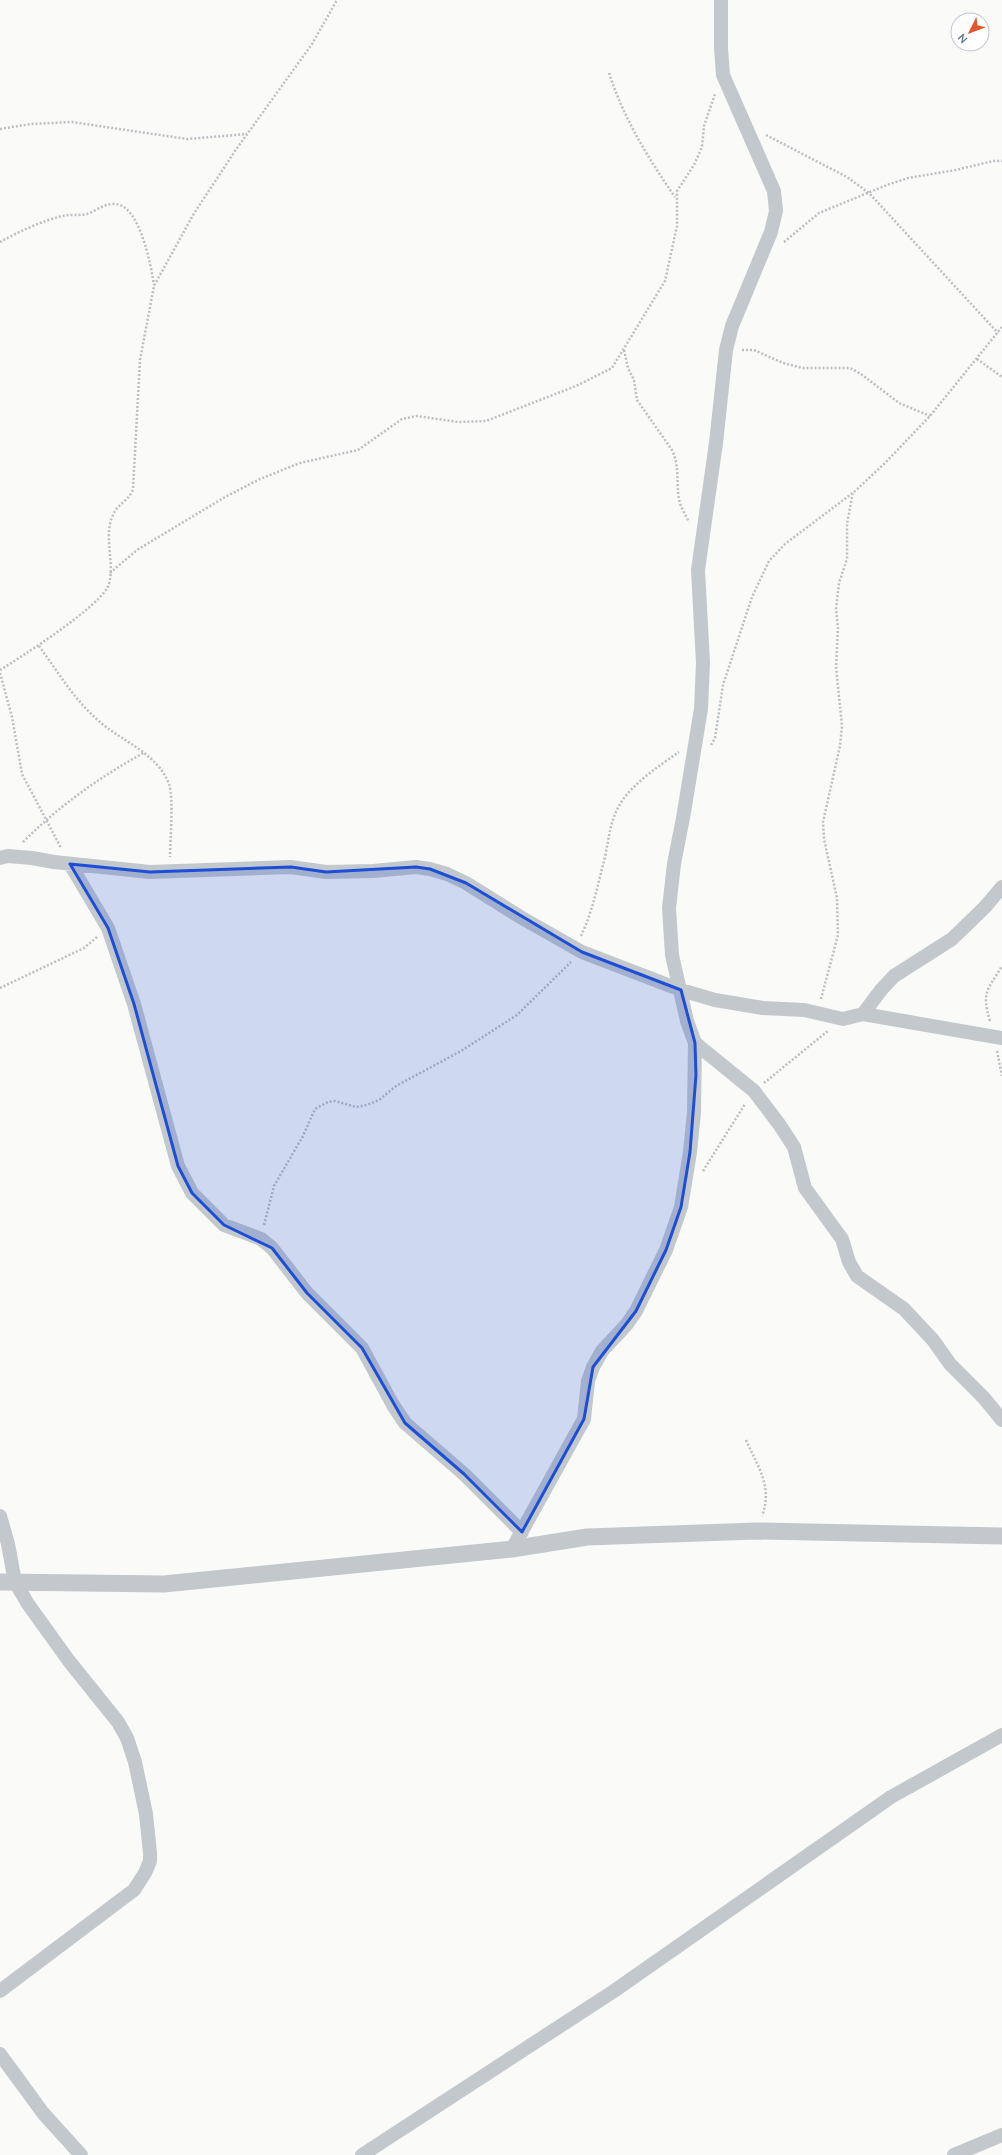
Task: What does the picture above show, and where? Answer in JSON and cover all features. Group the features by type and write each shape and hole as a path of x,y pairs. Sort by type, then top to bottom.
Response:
{"street":[{"path":"512,1549 584,1419 588,1380 592,1367 602,1351 631,1319 666,1250 681,1207 690,1152 696,1075 695,1043 687,1021 672,955 669,908 674,864 701,708 703,663 698,570 716,443 726,350 732,326 771,232 776,211 774,191 723,75 720,48 721,0"},
{"path":"4,857 150,872 277,867 306,868 326,872 373,871 416,867 430,869 447,874 466,883 522,918 579,950 681,990 715,1000 763,1008 804,1010 843,1019 863,1014 999,1038"},
{"path":"70,864 108,928 134,1004 178,1166 192,1192 224,1225 261,1240 272,1248 307,1293 362,1348 393,1405 405,1423 464,1474 522,1532"},
{"path":"863,1014 881,990 894,976 952,939 985,907 1002,887"},
{"path":"695,1043 754,1091 794,1147 805,1188 842,1239 849,1262 854,1272 860,1278 904,1309 933,1340 950,1364 984,1398 1002,1420"},
{"path":"0,1516 8,1544 8,1582 28,1604 69,1661 118,1722 127,1738 135,1762 146,1814 150,1861 140,1883 134,1890 0,1991"},
{"path":"8,1582 164,1584 512,1549 587,1537 756,1532 1002,1536"},
{"path":"362,2155 614,1991 891,1797 1002,1735"},
{"path":"0,2054 43,2113 81,2155"},
{"path":"954,2155 1002,2135"}],"path":[{"path":"0,670 39,646 103,594 109,585 109,545 113,514 131,496 133,489 140,360 154,286 193,215 247,134 312,44 337,0"},
{"path":"608,73 617,99 631,129 676,198"},
{"path":"110,572 137,550 225,496 260,479 300,463 358,450 402,419 417,416 458,422 486,421 502,416 602,374 612,368 664,281 677,226 677,191 694,165 702,147 704,126 723,75"},
{"path":"0,129 31,124 72,122 187,139 247,134"},
{"path":"746,125 847,177 869,193 998,333"},
{"path":"779,247 819,213 869,193 908,178 956,170 993,160 1002,160"},
{"path":"0,242 60,216 88,213 103,206 116,204 127,208 135,219 150,261 154,286"},
{"path":"709,749 715,738 723,685 752,598 769,561 784,544 854,492 884,464 930,416 1002,327"},
{"path":"624,349 628,368 634,380 637,400 672,450 678,472 679,500 688,520 702,541"},
{"path":"726,350 754,350 783,363 803,368 850,368 861,374 899,403 930,416"},
{"path":"977,359 1002,377"},
{"path":"818,1013 838,935 837,898 824,839 822,822 840,746 842,726 836,667 838,628 837,598 847,559 847,524 854,492"},
{"path":"39,646 76,697 100,722 129,743 145,752 169,784 170,871"},
{"path":"0,673 12,717 22,774 30,792 47,818 70,864"},
{"path":"261,1240 274,1186 303,1136 315,1109 328,1102 335,1101 356,1107 367,1105 379,1100 396,1086 462,1051 517,1015 579,950 577,943 589,918 605,855 608,833 621,803 659,766 696,740"},
{"path":"4,857 47,818 79,792 145,752"},
{"path":"0,988 84,948 108,928"},
{"path":"1002,966 992,979 986,997 986,1007 999,1038 1002,1076"},
{"path":"702,1174 754,1091 843,1019"},
{"path":"746,1440 767,1490 767,1504 756,1532"}],"highlighted area":[{"path":"70,864 150,872 291,867 326,872 416,867 430,869 466,883 582,952 681,990 695,1043 696,1075 690,1152 681,1207 666,1250 636,1311 593,1367 584,1419 522,1532 464,1474 405,1423 362,1348 307,1293 272,1248 224,1225 192,1193 178,1166 134,1004 108,928"}]}
